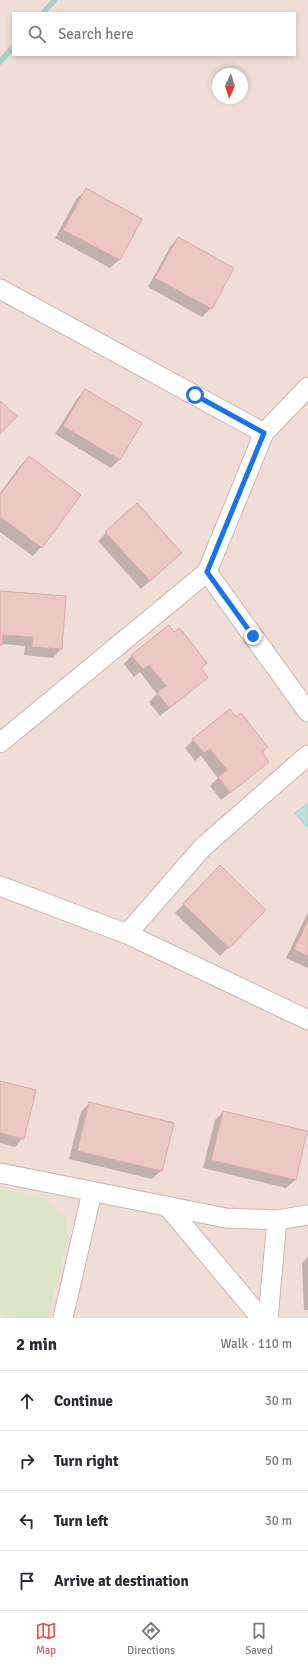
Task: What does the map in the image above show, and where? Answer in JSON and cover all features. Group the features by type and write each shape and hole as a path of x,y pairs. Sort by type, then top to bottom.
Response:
{"street":[{"path":"0,289 264,433"},
{"path":"0,743 207,572 264,433 308,387"},
{"path":"207,572 308,712"},
{"path":"127,934 203,847 308,755"},
{"path":"0,886 127,934 308,1020"},
{"path":"0,1173 226,1218 277,1220 308,1215"},
{"path":"63,1318 92,1192"},
{"path":"167,1206 261,1318"},
{"path":"268,1318 277,1220"}],"shaded area":[{"path":"0,0 308,0 308,1318 0,1318"}],"green space":[{"path":"0,1188 43,1198 65,1218 68,1240 48,1318 5,1318 0,1313"}],"water":[{"path":"308,803 308,826 307,827 295,813"}],"building":[{"path":"86,188 142,219 120,260 63,230"},
{"path":"178,237 234,268 212,309 155,278"},
{"path":"85,389 142,423 120,460 63,426"},
{"path":"0,401 17,416 0,434"},
{"path":"29,456 81,495 42,548 0,517 0,495"},
{"path":"137,503 182,553 150,581 105,532"},
{"path":"0,591 66,596 62,649 32,647 33,637 3,635 2,645 0,645"},
{"path":"169,625 174,632 180,628 207,663 201,668 208,678 169,708 157,693 166,686 149,665 143,669 131,655"},
{"path":"230,709 236,717 241,713 268,747 262,752 269,762 230,793 218,777 227,770 210,749 204,753 192,739"},
{"path":"220,865 266,910 229,948 183,904"},
{"path":"308,920 308,956 294,949"},
{"path":"0,1081 36,1090 24,1139 0,1133"},
{"path":"89,1102 174,1123 162,1171 77,1151"},
{"path":"223,1111 307,1131 296,1180 211,1160"}],"waterway":[{"path":"44,12 55,0"},
{"path":"0,62 12,48"}],"route":[{"path":"195,395 264,433 207,572 253,636"}]}
